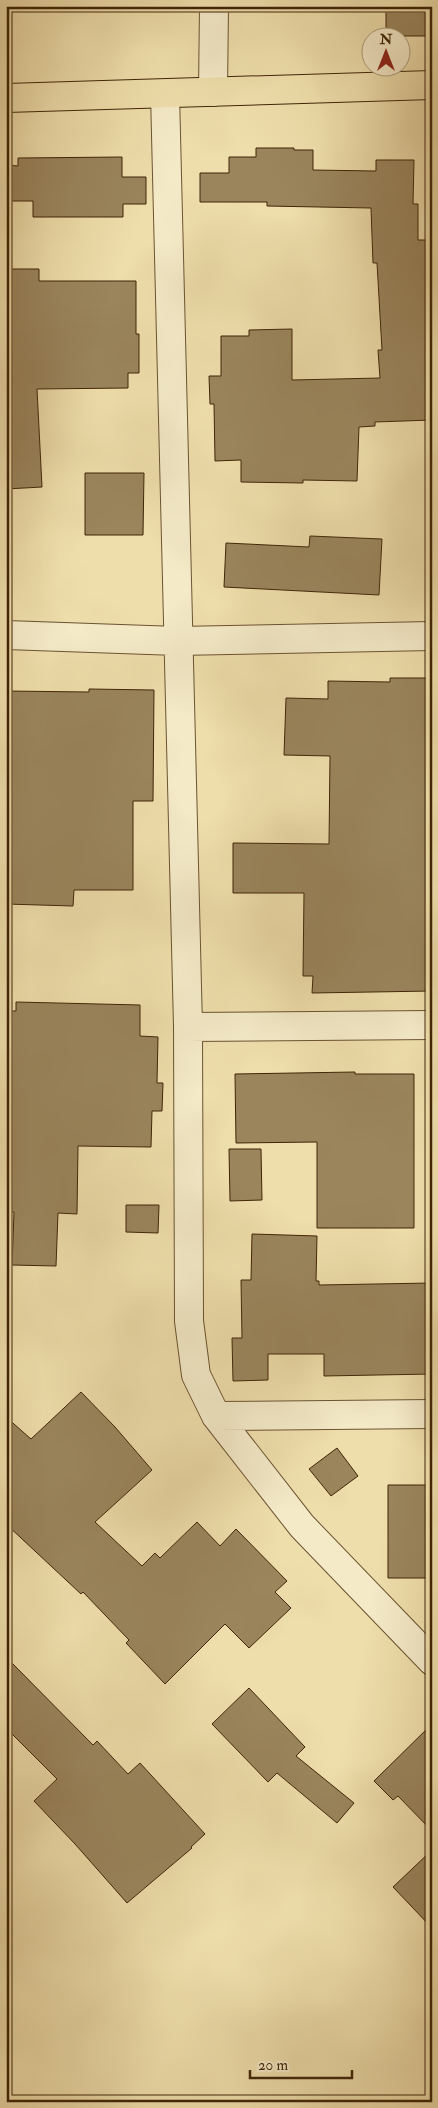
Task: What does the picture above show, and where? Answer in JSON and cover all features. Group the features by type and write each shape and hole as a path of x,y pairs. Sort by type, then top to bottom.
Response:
{"main road":[{"path":"6,98 432,86"}],"street":[{"path":"213,92 214,6"},
{"path":"165,94 188,1027 189,1321 196,1375 216,1416 302,1526 432,1661"},
{"path":"6,635 177,641 432,636"},
{"path":"188,1027 432,1025"},
{"path":"216,1416 432,1414"}],"building":[{"path":"386,6 428,6 428,36 410,36 410,28 386,28"},
{"path":"256,148 313,150 313,170 376,171 376,160 414,160 413,204 418,204 418,240 429,240 430,298 432,298 432,420 375,422 375,426 359,427 357,481 303,480 303,483 241,482 241,460 215,461 214,404 210,404 209,376 221,376 221,336 249,336 249,330 292,329 292,380 380,378 378,350 382,350 377,263 373,263 371,208 267,206 267,202 200,202 200,173 229,173 229,157 256,157"},
{"path":"122,157 122,177 146,177 146,204 123,204 123,217 33,217 33,201 6,201 6,165 18,166 18,158"},
{"path":"6,269 39,269 39,281 136,281 136,334 139,334 139,373 128,373 128,388 37,389 42,487 6,489"},
{"path":"85,473 144,473 143,535 85,535"},
{"path":"310,536 382,539 379,595 224,587 226,543 309,547"},
{"path":"390,678 429,678 429,702 432,702 432,991 312,993 313,976 303,976 304,893 233,893 233,843 329,844 330,756 284,755 286,698 328,699 328,681 390,682"},
{"path":"89,689 154,690 153,801 133,801 133,890 74,890 73,906 6,904 6,691 89,692"},
{"path":"16,1002 140,1005 140,1036 158,1037 157,1083 163,1083 162,1111 152,1111 151,1147 78,1146 77,1214 58,1213 56,1266 12,1265 14,1212 7,1212 9,1166 6,1166 6,1011 16,1011"},
{"path":"355,1072 355,1074 414,1074 414,1228 317,1228 317,1142 236,1143 235,1074"},
{"path":"229,1149 261,1149 262,1200 230,1201"},
{"path":"126,1205 159,1205 158,1233 126,1232"},
{"path":"252,1234 317,1236 316,1281 319,1281 319,1285 432,1283 432,1374 324,1376 324,1354 268,1354 268,1380 233,1381 232,1338 242,1338 241,1280 251,1280"},
{"path":"81,1392 115,1427 152,1470 95,1522 142,1566 155,1553 160,1558 197,1522 220,1546 236,1529 287,1581 275,1592 291,1608 249,1648 225,1624 165,1684 126,1643 129,1640 83,1592 81,1594 6,1524 6,1417 31,1439"},
{"path":"337,1448 358,1476 331,1496 309,1469"},
{"path":"388,1485 432,1485 432,1578 388,1578"},
{"path":"6,1657 93,1745 97,1741 128,1774 140,1763 205,1834 192,1848 127,1903 34,1801 57,1779 6,1728"},
{"path":"249,1688 305,1747 296,1756 354,1803 337,1823 277,1773 268,1782 212,1724"},
{"path":"432,1724 432,1831 398,1796 393,1800 374,1781"},
{"path":"432,1850 432,1928 393,1887"}]}
